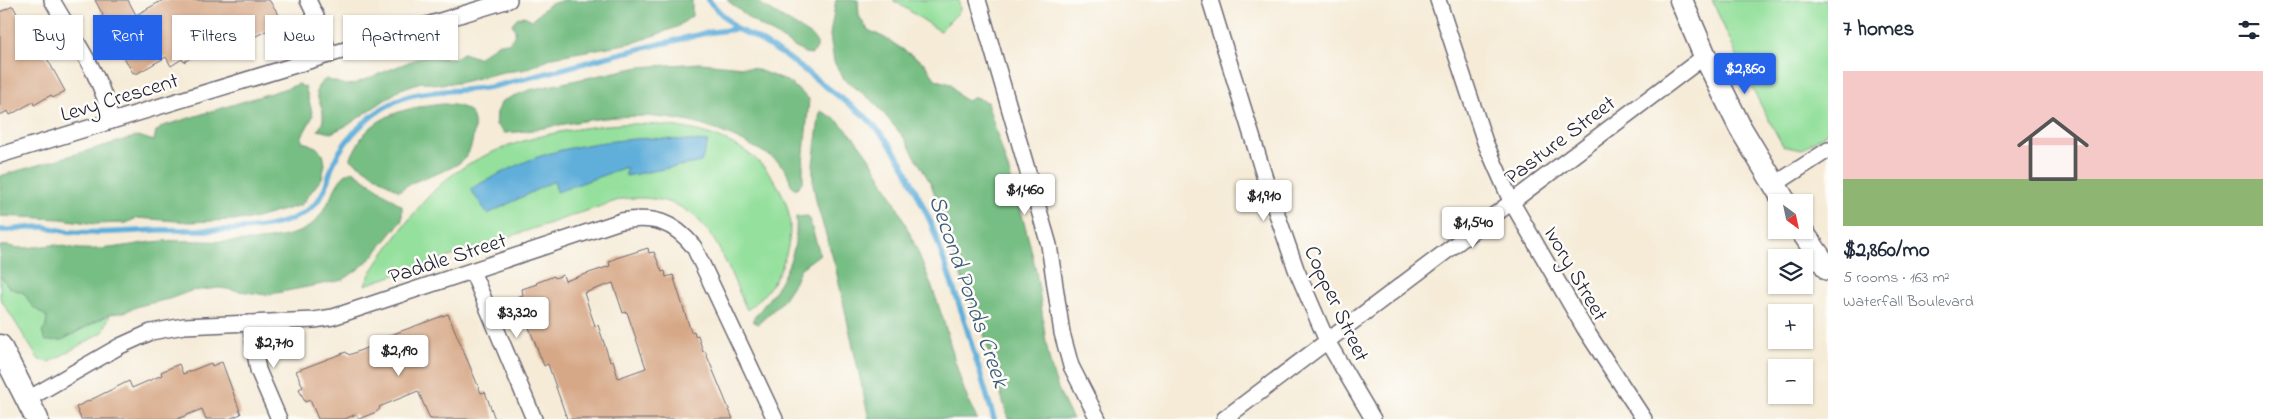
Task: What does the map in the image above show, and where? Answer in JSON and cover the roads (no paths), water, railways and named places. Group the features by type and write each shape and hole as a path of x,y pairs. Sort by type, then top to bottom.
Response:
{"street":[{"path":"52,0 98,82 108,106 111,120"},
{"path":"308,0 315,15"},
{"name":"Levy Crescent","path":"333,54 509,0"},
{"path":"978,0 1049,245 1062,333 1071,366 1098,419"},
{"name":"Copper Street","path":"1210,0 1270,194 1296,269 1327,341 1373,419"},
{"name":"Ivory Street","path":"1438,0 1485,142 1511,201 1585,329 1644,419"},
{"path":"1681,0 1705,56 1741,129 1779,194 1828,150"},
{"name":"Pasture Street","path":"1224,419 1705,56"},
{"name":"Levy Crescent","path":"0,155 312,60"},
{"name":"Paddle Street","path":"28,399 120,346 151,332 184,326 333,317 621,221 648,219 674,227 685,236 701,259 775,419"},
{"path":"1808,239 1828,269"},
{"path":"472,271 534,419"},
{"path":"250,323 258,370 279,419"},
{"path":"0,346 37,419"}],"water":[{"path":"650,138 708,142 701,162 626,176 626,167 557,192 554,181 488,214 470,189 517,165 547,154 598,143"}],"waterway":[{"name":"Second Ponds Creek","path":"708,0 736,29 753,36 787,57 866,117 886,139 903,164 931,223 962,313 994,419"},
{"path":"0,230 38,227 84,233 219,230 264,227 284,222 302,214 316,203 324,189 333,164 346,143 373,115 394,102 415,94 490,87 705,33 736,29"}]}
